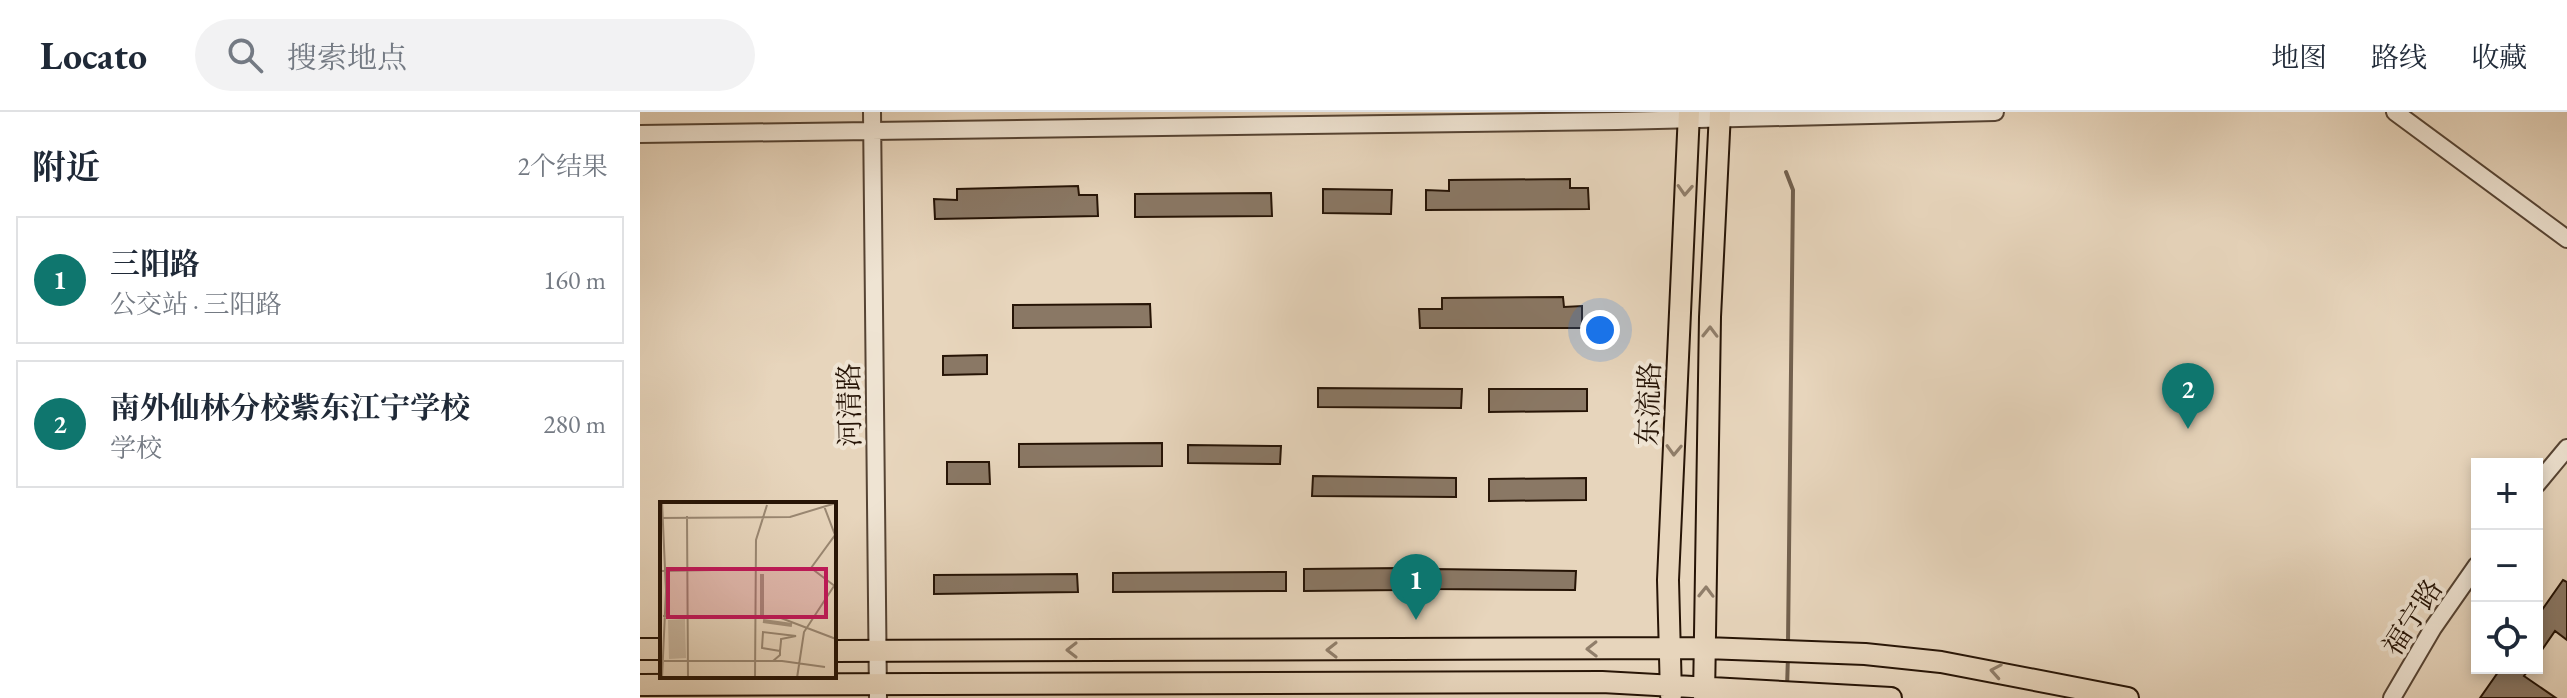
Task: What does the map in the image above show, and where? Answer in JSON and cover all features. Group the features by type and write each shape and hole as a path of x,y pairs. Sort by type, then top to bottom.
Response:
{"main road":[{"name":"东流路","path":"1671,692 1668,580 1689,115"},
{"path":"1704,692 1710,317 1720,115"},
{"path":"836,651 1705,648 1816,652 1941,662 2128,698"},
{"path":"640,685 878,691 1602,682 1671,692 1759,690 1891,698"}],"street":[{"name":"河清路","path":"872,112 878,691"},
{"path":"640,134 1995,112"},
{"path":"2395,112 2567,239"},
{"path":"2543,477 2567,448"},
{"name":"福宁路","path":"2392,698 2433,628 2471,574"}],"building":[{"path":"1570,179 1570,188 1588,188 1589,209 1426,210 1426,190 1449,191 1449,180"},
{"path":"1078,186 1079,195 1097,195 1098,216 935,219 934,199 957,200 957,189"},
{"path":"1323,189 1392,190 1391,214 1323,213"},
{"path":"1271,193 1272,216 1135,217 1135,194"},
{"path":"1563,297 1564,307 1582,306 1582,328 1420,328 1419,309 1442,309 1442,298"},
{"path":"1150,304 1151,327 1013,328 1013,305"},
{"path":"987,355 987,374 943,375 943,356"},
{"path":"1318,388 1462,389 1461,408 1318,407"},
{"path":"1489,389 1587,389 1587,411 1489,412"},
{"path":"1162,443 1162,466 1019,467 1019,444"},
{"path":"1188,445 1281,446 1280,464 1188,463"},
{"path":"947,462 989,462 990,484 947,484"},
{"path":"1313,476 1456,478 1456,497 1312,496"},
{"path":"1586,478 1586,500 1489,501 1489,479"},
{"path":"1401,568 1401,590 1304,591 1304,569"},
{"path":"1432,569 1576,571 1575,590 1432,589"},
{"path":"1286,572 1286,591 1113,592 1113,573"},
{"path":"1077,574 1078,592 934,594 934,575"},
{"path":"2563,580 2567,582 2567,640 2555,631 2543,648 2543,608"},
{"path":"2497,674 2526,674 2524,676 2556,698 2480,698"}],"waterway":[{"path":"1786,172 1793,190 1788,644"},
{"path":"1787,688 1788,656"}],"place":[{"name":"南外仙林分校紫东江宁学校","path":"2188,429"},
{"name":"三阳路","path":"1416,620"}]}
